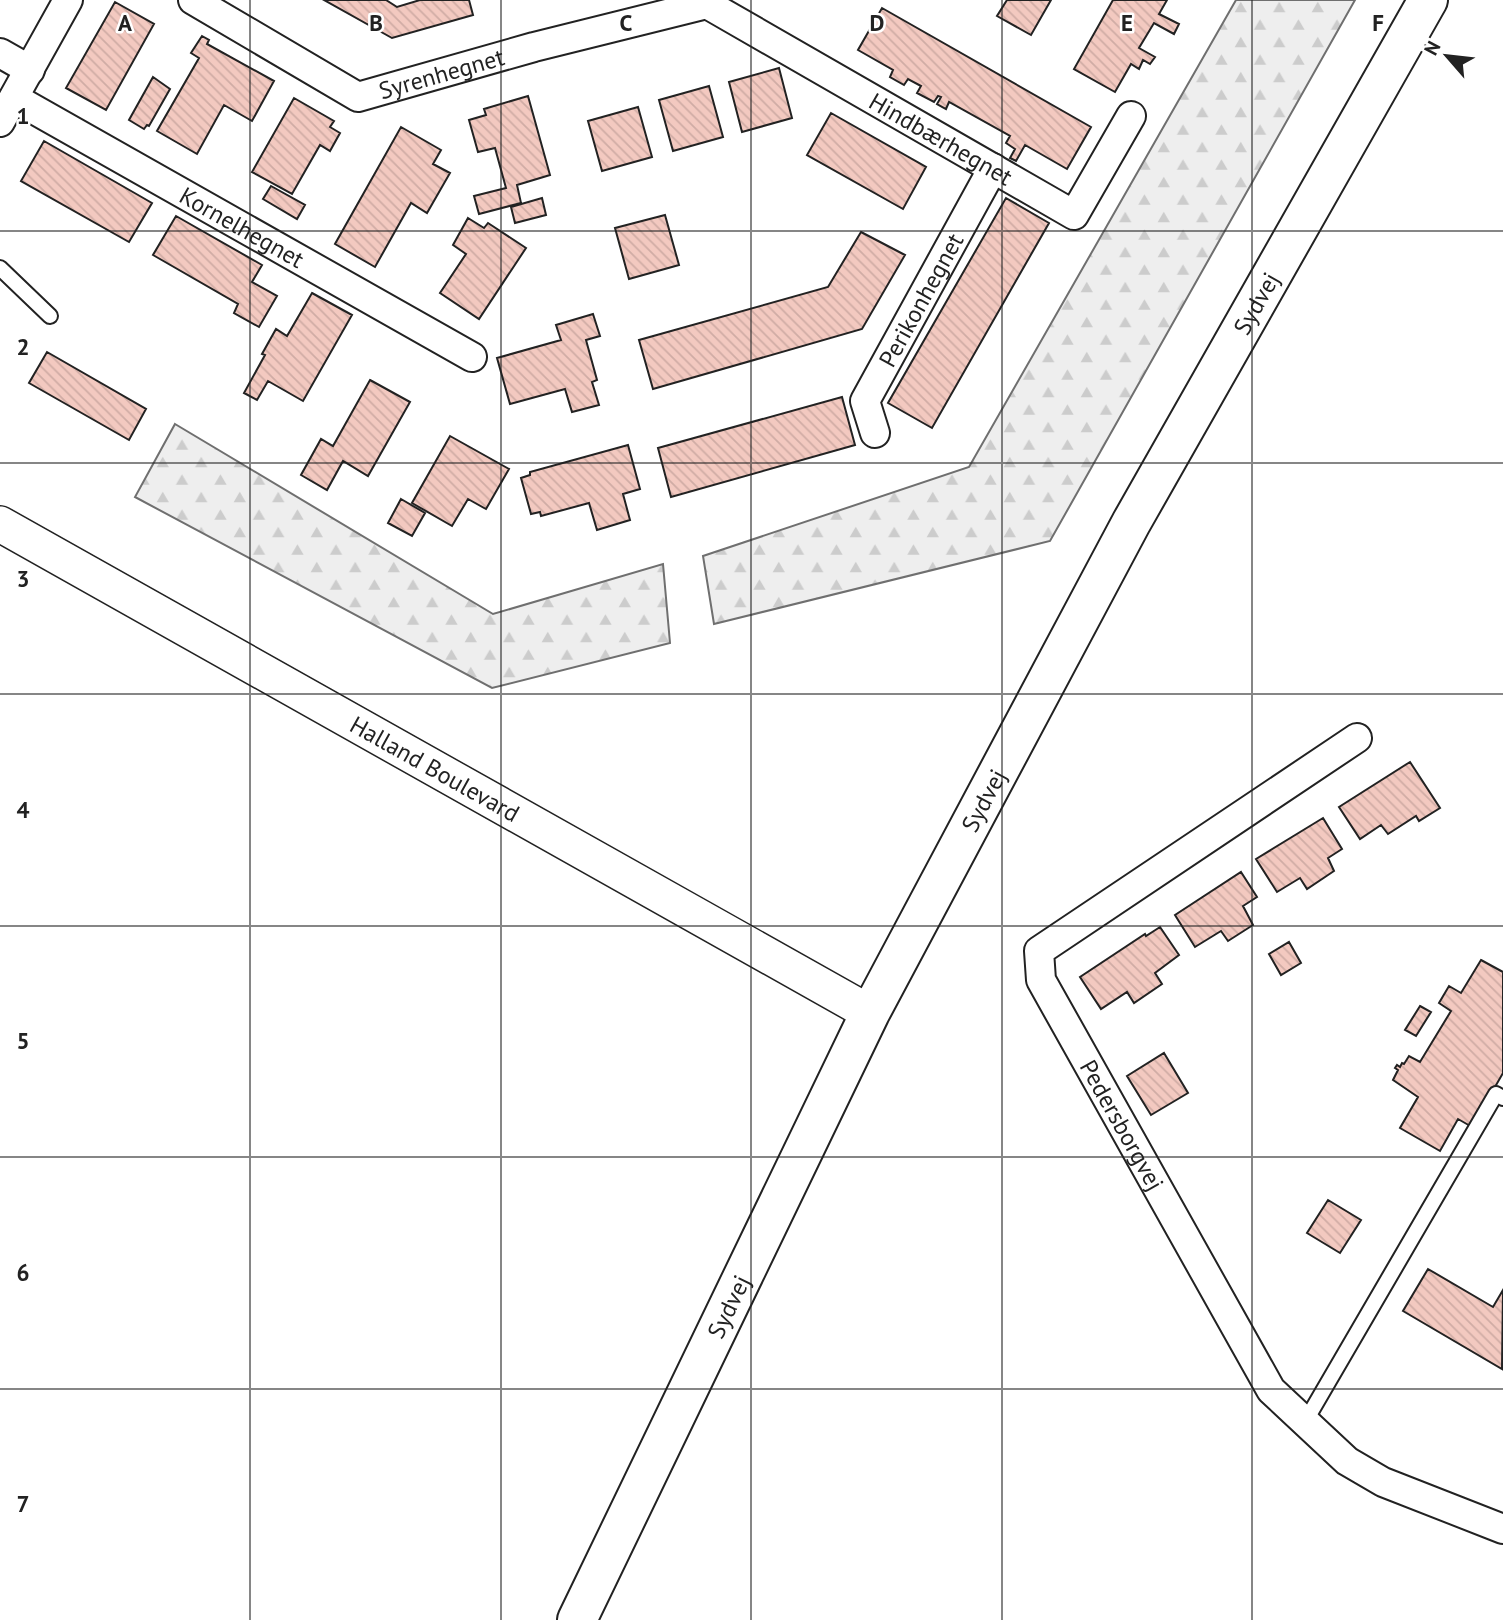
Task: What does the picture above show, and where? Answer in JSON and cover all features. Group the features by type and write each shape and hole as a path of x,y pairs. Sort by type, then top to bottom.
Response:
{"main road":[{"name":"Sydvej","path":"577,1620 870,1013 1131,523 1428,0"}],"street":[{"path":"7,110 68,0"},
{"name":"Syrenhegnet","path":"204,3 358,97 534,47 708,2"},
{"name":"Hindbærhegnet","path":"708,2 1074,215 1131,116"},
{"path":"0,53 30,70"},
{"name":"Kornelhegnet","path":"7,110 472,357"},
{"name":"Perikonhegnet","path":"875,433 865,401 993,168"},
{"name":"Halland Boulevard","path":"0,524 870,1013"},
{"name":"Pedersborgvej","path":"1357,738 1039,951 1041,980 1271,1390 1347,1461 1382,1482 1503,1529"}],"lane":[{"path":"0,268 50,316"},
{"path":"1305,1422 1496,1094 1503,1098"}],"green space":[{"path":"1236,0 1355,0 1050,541 714,624 703,556 969,467"},
{"path":"175,424 493,614 663,564 670,643 492,688 135,497"}],"building":[{"path":"324,0 386,0 397,7 420,0 469,0 473,15 392,38"},
{"path":"1007,0 1051,0 1031,35 997,16"},
{"path":"1113,0 1167,0 1159,14 1179,24 1174,34 1154,23 1139,48 1155,57 1150,64 1143,60 1139,69 1131,64 1115,92 1074,69"},
{"path":"115,2 154,24 106,110 66,88"},
{"path":"882,8 1091,127 1067,169 1025,145 1016,161 1010,158 1015,149 1006,143 1010,136 949,102 946,109 937,104 941,97 938,96 934,102 917,93 921,86 908,79 904,85 890,77 893,70 858,50"},
{"path":"202,36 209,40 207,44 274,81 252,121 224,105 197,154 157,131 199,58 191,53"},
{"path":"779,68 792,118 742,132 729,82"},
{"path":"153,77 170,89 149,126 144,129 129,120"},
{"path":"709,86 723,137 673,151 659,100"},
{"path":"528,96 550,175 517,185 521,203 479,214 474,196 506,188 495,148 478,152 469,120 486,115 484,109"},
{"path":"294,98 334,121 330,127 340,133 330,151 320,145 292,194 252,172"},
{"path":"638,107 652,157 602,171 588,121"},
{"path":"831,113 926,167 903,209 807,155"},
{"path":"401,127 441,150 433,164 450,173 427,213 411,203 375,267 335,244"},
{"path":"44,141 152,203 129,242 21,181"},
{"path":"271,186 305,205 297,219 263,199"},
{"path":"542,198 546,215 515,223 511,207"},
{"path":"1006,198 1049,223 932,428 888,403"},
{"path":"665,215 679,265 629,279 615,228"},
{"path":"176,216 262,265 252,282 277,296 259,327 234,313 238,304 153,255"},
{"path":"468,218 484,228 488,223 526,248 479,319 440,293 466,254 453,245"},
{"path":"861,232 905,255 862,329 653,389 639,340 828,287"},
{"path":"312,293 352,315 303,401 268,381 257,400 244,393 276,329 287,336"},
{"path":"593,314 600,336 586,340 597,380 592,382 599,405 572,412 565,389 510,404 497,358 561,340 556,325"},
{"path":"47,352 146,409 129,440 29,383"},
{"path":"370,380 410,402 368,476 343,461 327,490 301,475 321,439 333,446"},
{"path":"842,397 855,445 671,497 658,448"},
{"path":"450,436 509,469 486,509 468,499 452,526 412,503"},
{"path":"628,445 640,489 623,494 630,520 597,530 589,503 541,516 540,512 531,514 521,478 530,475 530,472"},
{"path":"401,499 425,513 412,536 388,523"},
{"path":"1410,762 1440,808 1419,821 1416,816 1388,834 1381,825 1360,839 1339,807"},
{"path":"1323,818 1342,849 1328,858 1334,871 1307,889 1300,878 1277,892 1256,859"},
{"path":"1241,872 1257,897 1243,906 1253,925 1228,941 1221,931 1195,947 1175,915"},
{"path":"1160,927 1179,955 1155,973 1162,984 1134,1003 1127,992 1101,1009 1080,977"},
{"path":"1289,942 1301,963 1281,975 1269,954"},
{"path":"1481,960 1503,972 1503,1073 1472,1127 1458,1119 1440,1151 1400,1128 1418,1097 1393,1080 1398,1070 1395,1068 1404,1064 1409,1056 1420,1062 1451,1011 1439,1003 1449,986 1461,993"},
{"path":"1420,1006 1431,1012 1416,1036 1405,1030"},
{"path":"1164,1053 1188,1093 1151,1115 1127,1076"},
{"path":"1328,1200 1361,1220 1340,1253 1307,1233"},
{"path":"1428,1269 1493,1307 1503,1290 1502,1369 1403,1311"}]}
